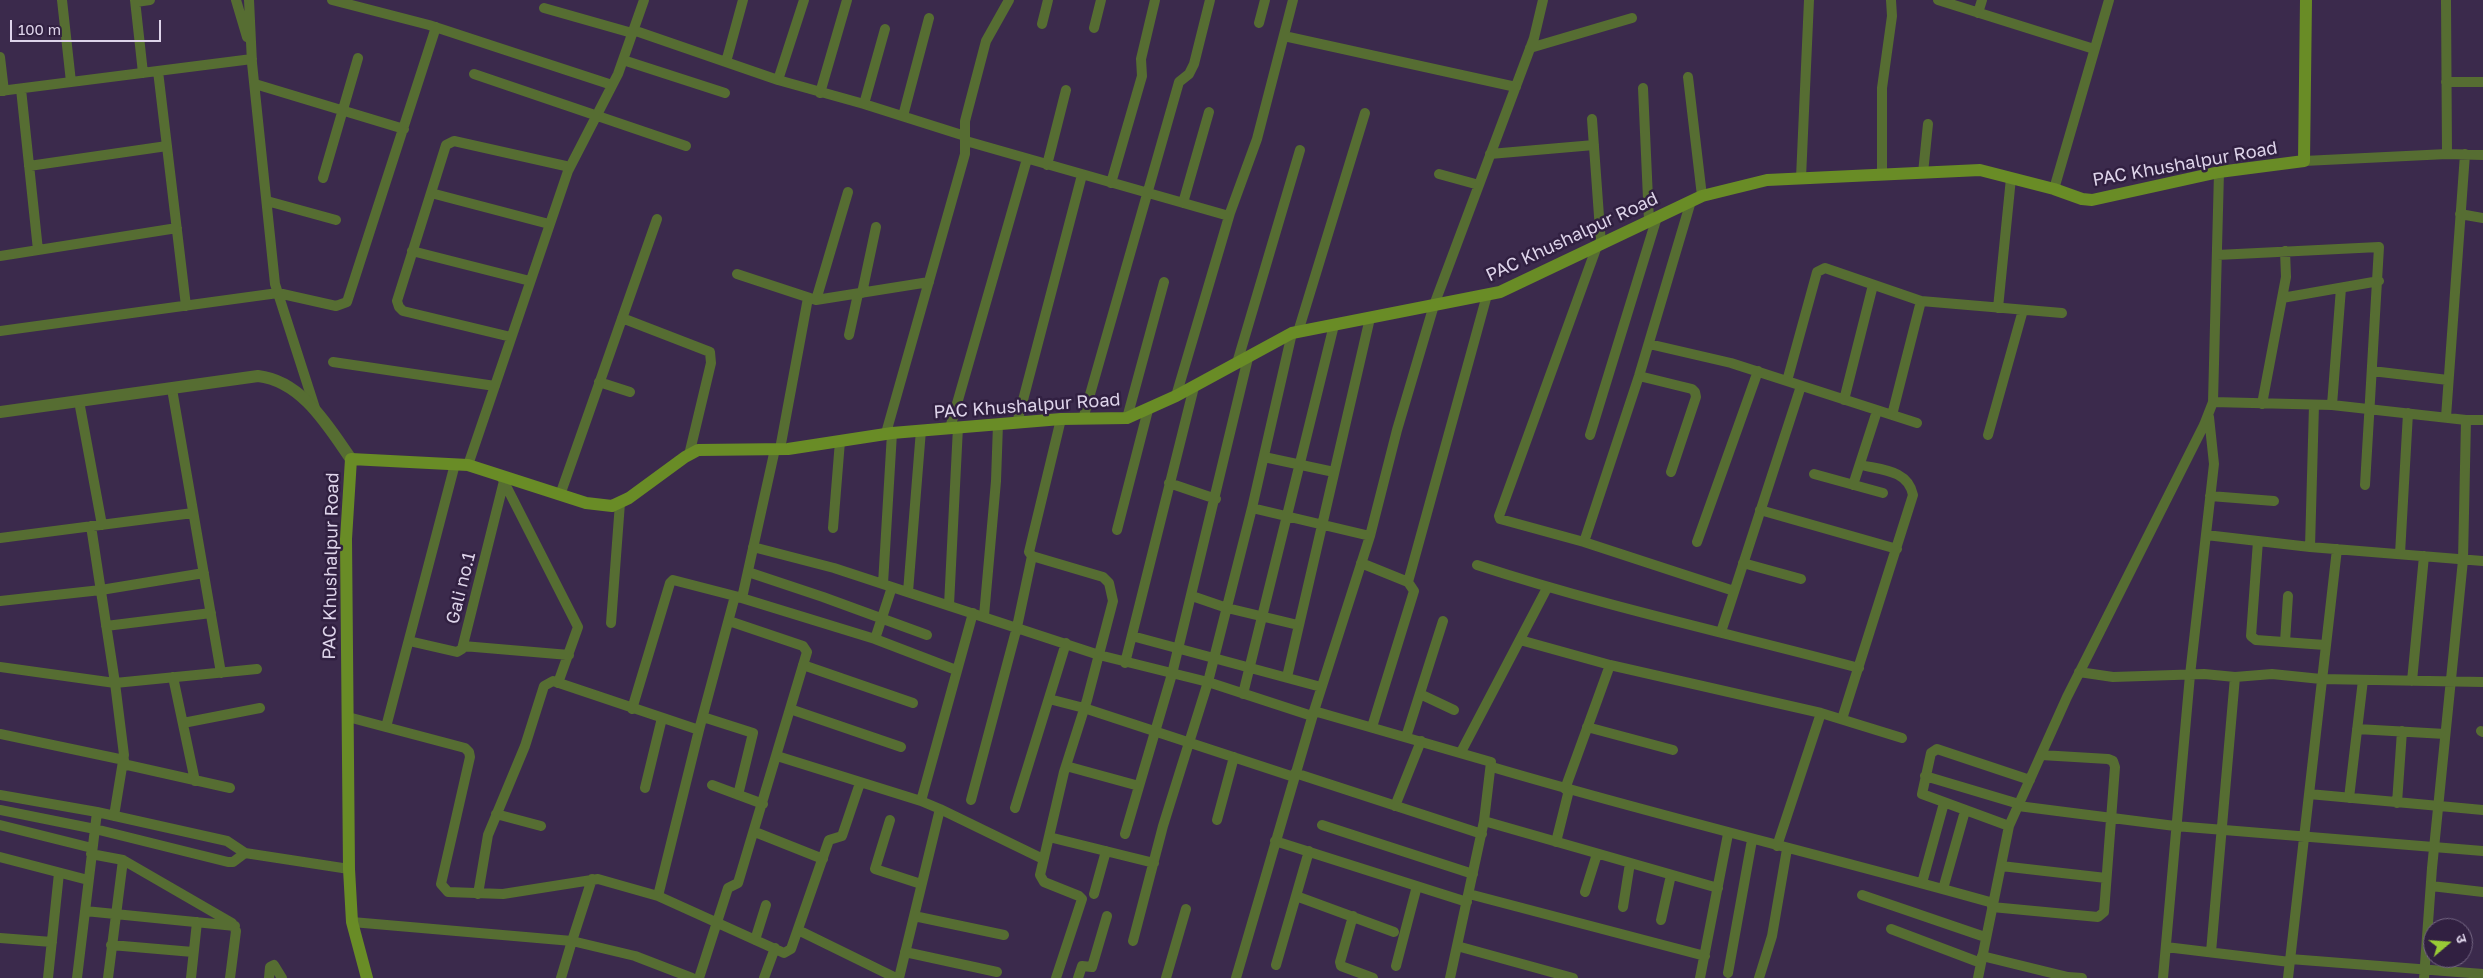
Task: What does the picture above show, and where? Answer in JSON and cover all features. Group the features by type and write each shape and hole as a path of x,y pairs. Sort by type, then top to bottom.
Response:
{"main road":[{"name":"PAC Khushalpur Road","path":"367,978 352,922 349,869 346,539 351,459 462,465 586,503 612,506 629,498 698,450 777,449 921,430 1060,419 1127,418 1148,410 1194,387 1295,333 1500,292 1697,198 1767,180 1980,170 2054,189 2082,199 2092,200 2219,172 2304,161 2306,0"}],"street":[{"path":"62,0 71,82"},
{"path":"143,73 136,1 150,0"},
{"path":"236,0 252,56"},
{"path":"249,0 252,56 278,293 315,408 351,459"},
{"path":"332,0 436,28 612,85"},
{"path":"386,727 409,641 462,465 495,386 570,167 612,85 644,0"},
{"path":"726,62 743,0"},
{"path":"778,80 804,0"},
{"path":"820,93 847,0"},
{"path":"875,639 888,585 889,433 965,154 965,121 986,41 1009,0"},
{"path":"1042,24 1048,0"},
{"path":"1094,28 1101,0"},
{"path":"1111,183 1142,76 1141,59 1155,0"},
{"path":"1083,419 1179,82 1189,74 1194,64 1210,0"},
{"path":"1260,23 1265,0"},
{"path":"1176,396 1229,216 1257,139 1293,0"},
{"path":"1236,978 1321,687 1370,536 1397,430 1434,305 1530,48 1543,0"},
{"path":"1801,178 1809,0"},
{"path":"1882,174 1882,88 1892,16 1891,0"},
{"path":"1938,0 2094,49"},
{"path":"1978,13 1982,0"},
{"path":"2446,0 2447,154"},
{"path":"2054,189 2070,142 2106,1"},
{"path":"544,8 633,32 778,80 903,116 1027,159 1229,216"},
{"path":"903,116 929,18"},
{"path":"1530,48 1632,18"},
{"path":"0,331 278,293 336,306 347,302 436,28"},
{"path":"864,104 885,30"},
{"path":"1284,36 1516,87"},
{"path":"0,57 2,91 158,71 252,56"},
{"path":"323,178 358,58"},
{"path":"623,60 725,94"},
{"path":"158,71 186,306"},
{"path":"474,74 597,114 686,146"},
{"path":"1584,542 1697,198 1688,78"},
{"path":"2446,82 2483,82"},
{"path":"255,84 404,129"},
{"path":"1590,435 1653,219 1643,88"},
{"path":"21,89 38,250"},
{"path":"1046,164 1066,90"},
{"path":"1183,203 1209,112"},
{"path":"1132,941 1208,682 1295,333 1365,113"},
{"path":"1592,119 1599,245 1499,516 1503,522 1584,542 1734,591"},
{"path":"1923,173 1928,124"},
{"path":"511,337 403,311 398,307 397,301 446,145 450,142 570,167"},
{"path":"1490,154 1594,145"},
{"path":"29,166 167,146"},
{"path":"1125,834 1179,647 1216,499 1242,361 1300,150"},
{"path":"2304,161 2447,154 2483,155"},
{"path":"2446,417 2465,154"},
{"path":"949,605 954,428 1027,159"},
{"path":"1978,978 2009,826 2079,672 2213,402 2219,172"},
{"path":"1439,174 1479,185"},
{"path":"1017,423 1082,175"},
{"path":"1998,308 2011,178"},
{"path":"658,896 702,717 728,621 748,572 812,299 848,192"},
{"path":"431,193 549,224"},
{"path":"267,202 336,220"},
{"path":"2460,214 2483,218"},
{"path":"560,495 656,219"},
{"path":"849,335 876,227"},
{"path":"0,256 177,228"},
{"path":"2218,255 2379,247 2379,281 2365,486"},
{"path":"2262,404 2286,277 2285,251"},
{"path":"412,252 530,281"},
{"path":"1787,381 1817,272 1820,268 1825,268 1921,301 2062,313"},
{"path":"737,274 812,299 929,282"},
{"path":"2282,298 2379,281"},
{"path":"1127,418 1164,282"},
{"path":"1844,400 1873,285"},
{"path":"2332,405 2341,288"},
{"path":"1408,582 1487,295"},
{"path":"1892,415 1921,301"},
{"path":"1988,435 2023,310"},
{"path":"622,318 710,352 711,363 689,455"},
{"path":"1287,677 1370,318"},
{"path":"1243,694 1334,325"},
{"path":"1649,344 1758,371 1917,423"},
{"path":"334,362 495,386"},
{"path":"1697,542 1758,371"},
{"path":"2372,371 2448,380"},
{"path":"0,412 258,376 278,381 315,408"},
{"path":"1639,376 1692,389 1695,392 1696,397 1671,472"},
{"path":"599,382 630,392"},
{"path":"1721,632 1801,386"},
{"path":"1126,663 1194,387"},
{"path":"172,388 221,673"},
{"path":"79,401 102,525"},
{"path":"2213,402 2332,405 2466,420 2483,417"},
{"path":"2310,546 2314,405"},
{"path":"1117,530 1148,410"},
{"path":"1853,485 1877,411"},
{"path":"2163,978 2175,826 2214,464 2209,413"},
{"path":"2400,554 2408,413"},
{"path":"971,800 1017,627 1032,556 1029,548 1060,419"},
{"path":"2425,974 2434,847 2462,560 2466,420"},
{"path":"984,616 996,481 998,424"},
{"path":"908,592 921,430"},
{"path":"834,528 840,441"},
{"path":"1264,457 1334,472"},
{"path":"1842,719 1912,502 1911,489 1900,474 1861,465"},
{"path":"1814,474 1882,494"},
{"path":"502,478 577,620 577,632 558,683"},
{"name":"Gali no.1","path":"409,641 457,652 463,646 502,478"},
{"path":"1169,483 1216,499"},
{"path":"2210,496 2274,501"},
{"path":"611,622 620,503"},
{"path":"1252,508 1370,536"},
{"path":"1760,510 1897,549"},
{"path":"0,538 194,513"},
{"path":"91,526 115,683 123,762 114,816"},
{"path":"2206,535 2337,549 2483,561"},
{"path":"2258,541 2251,636 2256,640 2326,645"},
{"path":"753,547 834,568 1126,663 1208,682 1313,714 1372,727 1488,760 1491,762 1492,767 1482,834 1450,978"},
{"path":"2288,978 2337,549"},
{"path":"1032,556 1103,577 1109,583 1113,601 1066,766 1043,860 1041,879 1082,899 1056,978"},
{"path":"2412,682 2424,556"},
{"path":"1361,563 1408,582 1414,590 1372,727"},
{"path":"1743,563 1801,579"},
{"path":"1477,566 1630,611 1721,632 1859,668"},
{"path":"748,572 881,617 927,635"},
{"path":"0,601 101,590 204,573"},
{"path":"632,709 670,583 674,580 739,597 875,639 956,670"},
{"path":"1461,752 1547,588"},
{"path":"1192,596 1227,608 1298,625"},
{"path":"2285,642 2288,596"},
{"path":"106,626 211,612"},
{"path":"921,801 973,612"},
{"path":"699,978 728,888 738,883 755,832 806,652 803,646 728,621"},
{"path":"1406,737 1443,621"},
{"path":"1132,636 1179,647 1321,687"},
{"path":"1520,640 1610,665 1821,713 1902,738"},
{"path":"1015,808 1066,643"},
{"path":"463,646 568,655"},
{"path":"803,665 913,703"},
{"path":"1556,842 1567,789 1610,665"},
{"path":"0,667 115,683 257,669"},
{"path":"2079,672 2113,677 2190,675 2235,678 2272,674 2412,682 2483,682"},
{"path":"173,677 195,781"},
{"path":"2212,952 2235,678"},
{"path":"2349,798 2363,680"},
{"path":"478,894 488,835 525,746 544,686 548,682 558,683 699,730"},
{"path":"1420,694 1454,710"},
{"path":"1049,698 1482,834"},
{"path":"183,723 260,708"},
{"path":"790,709 901,747"},
{"path":"1759,978 1772,936 1788,849 1821,713"},
{"path":"348,717 465,748 469,752 470,758 441,884 448,892 502,894 592,879 658,896 756,940 788,952 792,949 831,838 842,836 860,783"},
{"path":"702,717 753,733 754,737 738,795"},
{"path":"645,788 662,718"},
{"path":"1587,727 1673,750"},
{"path":"2357,729 2445,734"},
{"path":"2398,803 2402,731"},
{"path":"0,734 230,788"},
{"path":"1395,806 1421,741"},
{"path":"2009,826 1922,794 1931,753 1938,749 2030,780"},
{"path":"1492,767 1728,834 1922,883 1992,905 2098,917 2104,912 2115,767 2113,761 2041,755"},
{"path":"777,756 921,801 1043,860"},
{"path":"1217,820 1234,757"},
{"path":"1066,766 1139,786"},
{"path":"1925,776 2019,805 2111,818 2175,826 2483,851"},
{"path":"712,785 763,804"},
{"path":"2309,794 2483,810"},
{"path":"0,795 97,812 227,841 245,853 349,869"},
{"path":"1922,883 1944,803"},
{"path":"798,930 898,978 940,809"},
{"path":"0,810 95,829 228,862 233,862 245,853"},
{"path":"1943,889 1966,811"},
{"path":"78,978 97,812"},
{"path":"496,814 541,826"},
{"path":"890,820 875,869 921,884"},
{"path":"1484,821 1718,888"},
{"path":"0,825 122,860 235,926"},
{"path":"1322,825 1473,874"},
{"path":"755,832 823,859"},
{"path":"1700,978 1728,834"},
{"path":"1049,836 1154,863"},
{"path":"1728,973 1752,840"},
{"path":"1275,841 1417,886 1704,956"},
{"path":"1094,894 1106,850"},
{"path":"1276,965 1309,851"},
{"path":"1585,892 1596,854"},
{"path":"0,857 88,880"},
{"path":"108,978 122,860"},
{"path":"1623,907 1630,863"},
{"path":"2001,866 2106,878"},
{"path":"48,978 59,873"},
{"path":"1661,920 1671,875"},
{"path":"561,978 592,879"},
{"path":"1396,966 1417,886"},
{"path":"2431,886 2483,892"},
{"path":"1862,895 1985,937"},
{"path":"1296,896 1394,932"},
{"path":"756,940 766,905"},
{"path":"1166,978 1186,909"},
{"path":"85,911 235,926"},
{"path":"914,916 1004,935"},
{"path":"1078,978 1082,966 1092,966 1107,916"},
{"path":"1353,916 1340,962 1341,966 1373,978"},
{"path":"191,978 197,922"},
{"path":"352,922 572,941 635,956 692,978"},
{"path":"230,978 235,926"},
{"path":"1891,929 1981,960 2082,978"},
{"path":"0,938 52,942"},
{"path":"112,945 194,952"},
{"path":"1457,946 1573,978"},
{"path":"2166,946 2425,974 2483,974"},
{"path":"764,978 775,948"},
{"path":"906,952 997,972"},
{"path":"269,978 270,967 274,965 282,978"}]}
